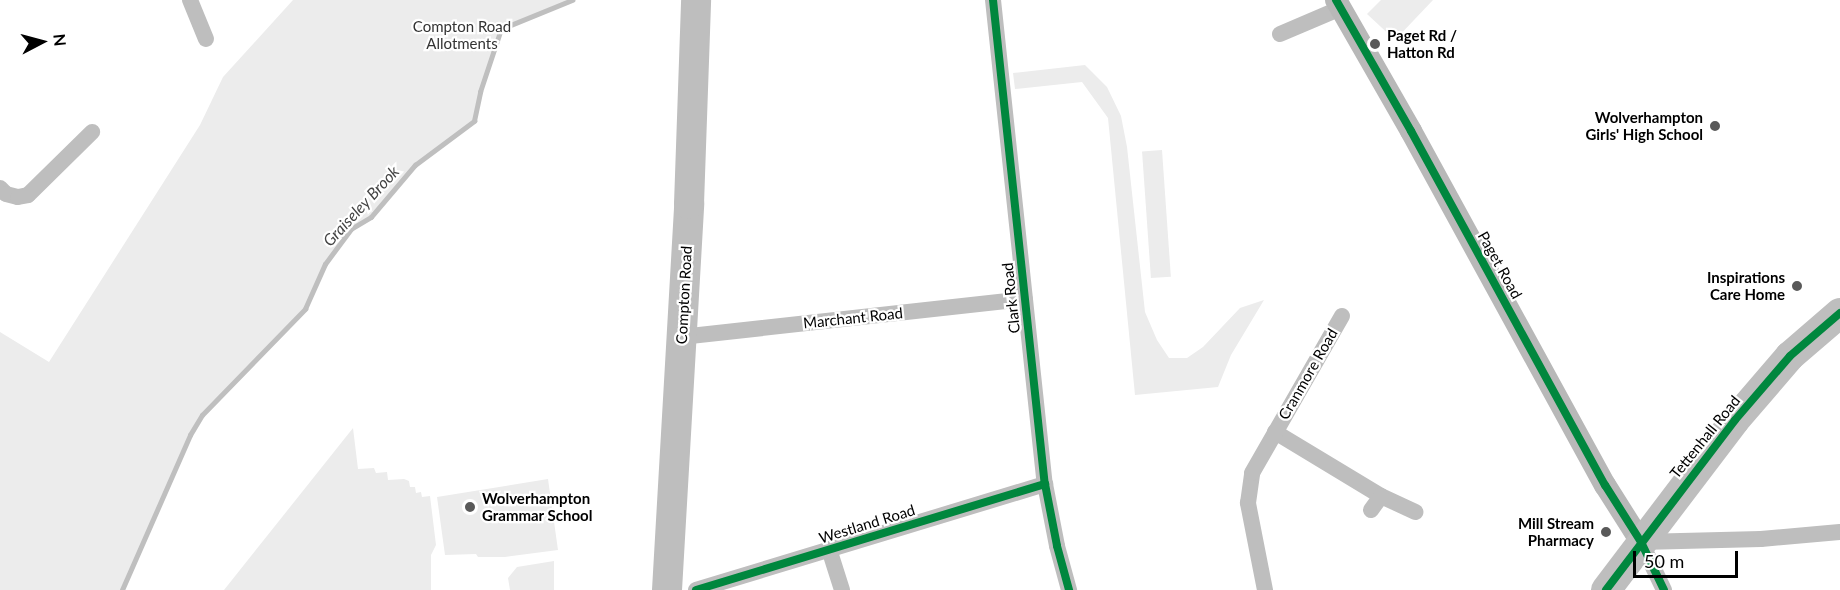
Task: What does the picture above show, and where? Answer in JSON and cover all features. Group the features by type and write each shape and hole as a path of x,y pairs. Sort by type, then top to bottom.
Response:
{"highway":[{"name":"Compton Road","path":"667,590 693,127 696,0"},
{"name":"Tettenhall Road","path":"1606,590 1742,412 1790,356 1840,313"}],"street":[{"path":"190,0 206,39"},
{"name":"Clark Road","path":"993,0 1045,484 1052,527 1069,590"},
{"path":"1280,34 1338,4"},
{"name":"Paget Road","path":"1338,4 1605,485 1641,542"},
{"path":"0,188 6,194 18,197 28,195 69,142 92,132"},
{"name":"Marchant Road","path":"681,337 1025,299"},
{"name":"Cranmore Road","path":"1266,590 1248,502 1248,488 1252,473 1342,316"},
{"name":"Cranmore Road","path":"1275,432 1376,503 1416,512"},
{"name":"Westland Road","path":"696,590 1045,484"},
{"path":"1664,590 1641,542 1761,539 1840,532"},
{"path":"829,549 842,590"}],"green space":[{"name":"Compton Road Allotments","path":"293,0 572,0 501,29 480,92 474,121 415,165 371,217 351,229 325,264 305,309 202,415 190,435 122,590 0,590 0,332 49,362 200,125 223,77"},
{"path":"1381,0 1433,0 1395,40 1367,14"},
{"path":"1085,65 1107,87 1121,116 1127,147 1145,312 1157,340 1169,358 1187,358 1203,347 1240,308 1264,300 1231,355 1218,387 1135,395 1108,118 1082,82 1015,89 1013,73"},
{"path":"1162,150 1171,277 1151,278 1142,151"},
{"path":"353,428 358,469 374,468 376,473 387,472 388,480 404,479 409,481 410,487 415,487 416,493 421,492 422,497 430,496 436,545 431,555 431,590 224,590"},
{"path":"548,479 558,550 505,557 478,557 476,554 445,555 437,497"},
{"path":"554,561 554,590 510,590 508,578 517,567"}],"waterway":[{"name":"Graiseley Brook","path":"122,590 190,435 202,415 305,309 325,264 351,229 371,217 415,165 474,121 480,92 501,29 572,0"}],"cycle path":[{"path":"993,0 1045,484 1057,546 1069,590"},
{"path":"1336,0 1411,131 1605,485 1641,542 1664,590"},
{"path":"1606,590 1735,420 1790,356 1840,313"},
{"path":"696,590 1045,484"}],"place":[{"name":"Paget Rd / Hatton Rd","path":"1375,44"},
{"name":"Wolverhampton Girls' High School","path":"1715,126"},
{"name":"Inspirations Care Home","path":"1797,286"},
{"name":"Wolverhampton Grammar School","path":"470,507"},
{"name":"Mill Stream Pharmacy","path":"1606,532"}]}
